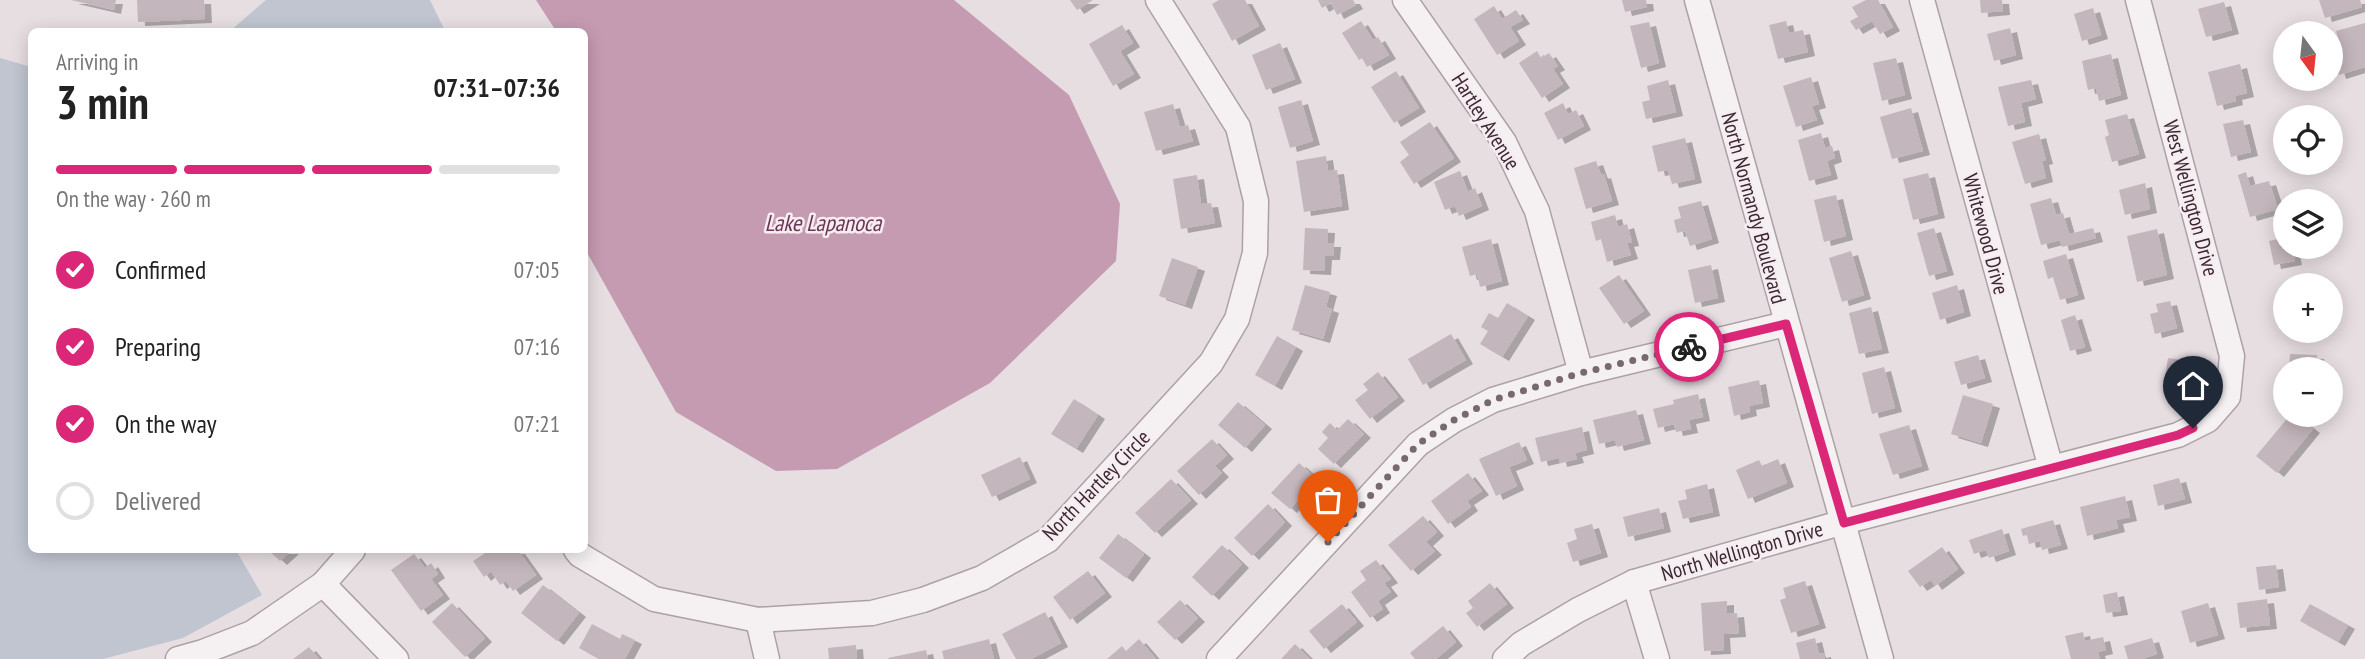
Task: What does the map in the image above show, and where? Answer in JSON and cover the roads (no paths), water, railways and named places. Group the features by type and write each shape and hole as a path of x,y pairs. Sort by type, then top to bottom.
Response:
{"street":[{"name":"North Hartley Circle","path":"578,553 654,598 758,620 872,613 923,600 982,578 1048,540 1211,363 1237,319 1255,253 1256,201 1238,127 1158,0"},
{"name":"Hartley Avenue","path":"1405,0 1504,142 1537,211 1581,373"},
{"name":"Whitewood Drive","path":"1922,0 2051,468"},
{"name":"West Wellington Drive","path":"2138,0 2232,356 2228,397"},
{"name":"North Normandy Boulevard","path":"1704,2 1786,324 1881,659"},
{"path":"1219,659 1418,444 1454,420 1493,400 1581,373 1786,324"},
{"name":"North Wellington Drive","path":"1505,659 1521,644 1578,610 1634,582 1844,523 2178,435 2208,420 2228,397"},
{"path":"178,659 251,633 323,584 350,553"},
{"path":"1634,582 1657,659"},
{"path":"323,584 396,659"},
{"path":"758,620 767,659"}],"water":[{"name":"Lake Lapanoca","path":"536,0 954,0 1069,95 1120,204 1116,261 990,383 837,469 776,471 676,412 588,254 588,28 554,28"}]}
